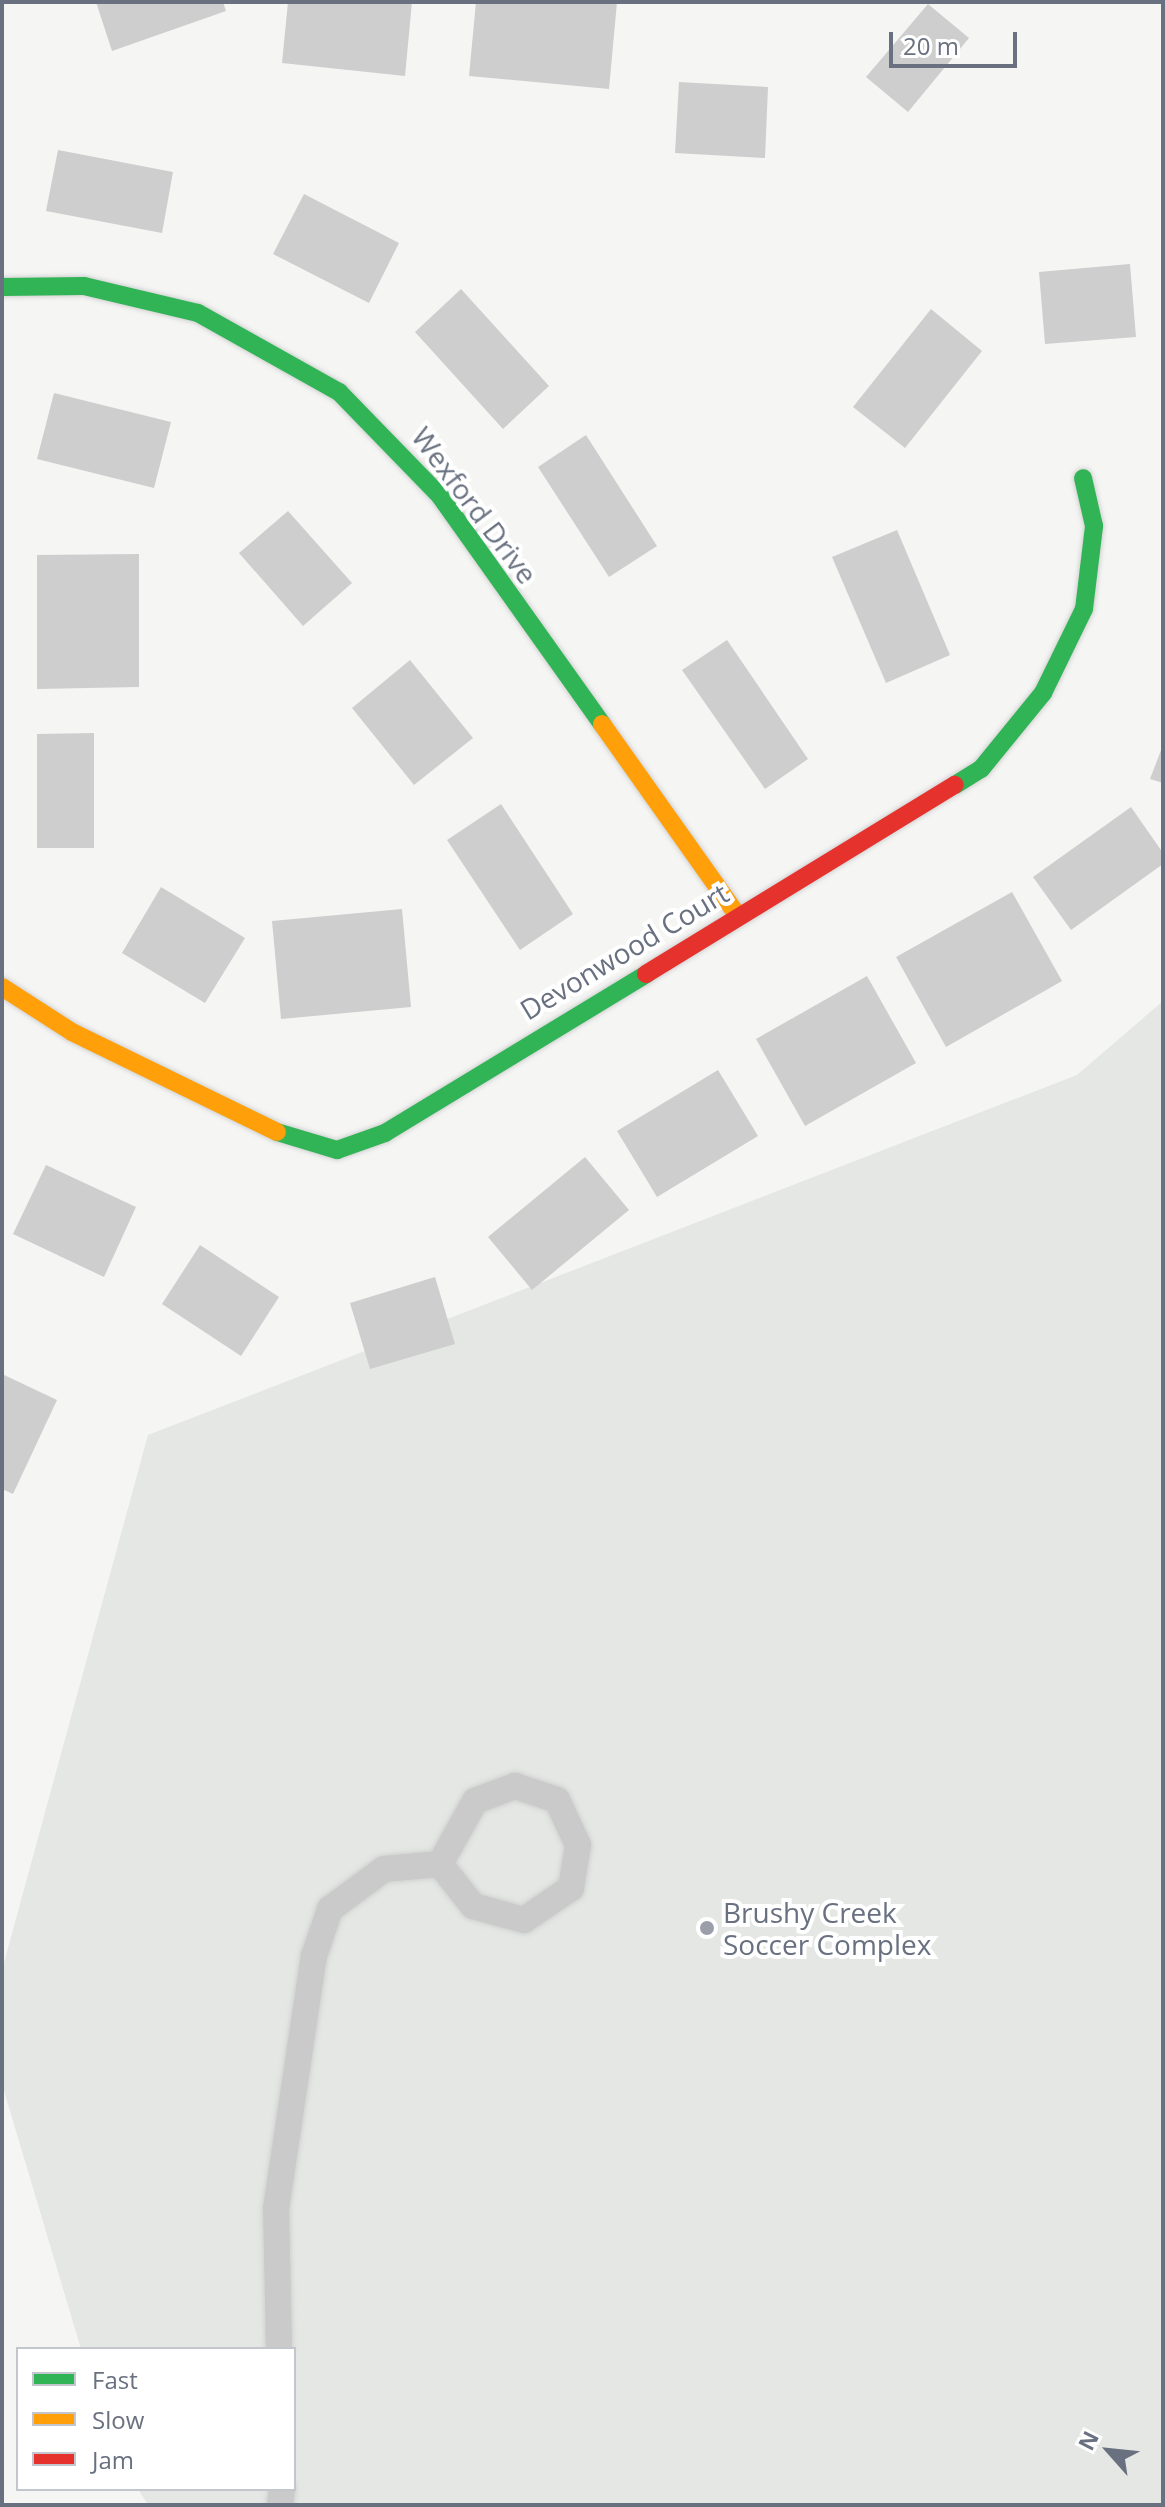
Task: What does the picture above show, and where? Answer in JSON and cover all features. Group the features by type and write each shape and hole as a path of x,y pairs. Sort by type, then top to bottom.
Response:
{"street":[{"name":"Wexford Drive","path":"2,287 84,286 184,309 248,335 339,392 440,496 738,916"},
{"name":"Devonwood Court","path":"2,987 72,1032 300,1143 337,1150 385,1133 738,916 946,796 1017,730 1084,609 1094,526 1083,478"}],"lane":[{"path":"515,1786 557,1800 578,1845 571,1888 524,1920 473,1906 440,1864 475,1801 515,1786"},
{"path":"279,2347 276,2209 314,1956 330,1909 384,1869 440,1864"}],"shaded area":[{"name":"Brushy Creek Soccer Complex","path":"1163,1001 1163,2505 148,2505 139,2491 296,2491 296,2347 80,2347 2,2084 2,1970 148,1435 1077,1075"}],"building":[{"path":"96,2 223,2 226,11 112,51"},
{"path":"288,2 412,2 405,76 282,63"},
{"path":"476,2 617,2 609,89 469,76"},
{"path":"928,4 969,38 908,112 866,77"},
{"path":"679,82 768,87 765,158 675,153"},
{"path":"58,150 173,172 162,233 46,211"},
{"path":"304,194 399,243 369,303 273,254"},
{"path":"1130,264 1136,337 1045,344 1039,272"},
{"path":"461,289 549,386 503,429 415,332"},
{"path":"931,309 982,351 905,448 853,407"},
{"path":"54,393 171,422 154,488 37,459"},
{"path":"586,435 657,546 609,577 538,467"},
{"path":"288,511 352,583 303,626 239,553"},
{"path":"897,530 950,655 886,683 832,557"},
{"path":"139,554 139,687 37,689 37,555"},
{"path":"727,640 808,759 765,789 682,670"},
{"path":"410,660 473,738 414,785 352,708"},
{"path":"94,733 94,848 37,848 37,734"},
{"path":"1163,745 1163,783 1150,779"},
{"path":"501,804 573,914 520,950 447,840"},
{"path":"1131,807 1163,853 1163,864 1071,930 1033,877"},
{"path":"161,887 245,938 205,1003 122,953"},
{"path":"1012,892 1062,981 946,1047 896,957"},
{"path":"402,909 411,1007 281,1019 272,921"},
{"path":"867,976 916,1063 805,1126 756,1039"},
{"path":"718,1070 758,1136 657,1197 617,1131"},
{"path":"585,1157 629,1210 532,1290 488,1237"},
{"path":"46,1165 136,1207 104,1277 13,1234"},
{"path":"200,1245 279,1297 241,1356 162,1304"},
{"path":"435,1277 455,1344 370,1369 350,1303"},
{"path":"2,1374 57,1400 13,1494 2,1489"}],"traffic: fast":[{"path":"2,287 84,286 198,313 339,392 440,496 602,724"},
{"path":"955,785 981,769 1043,693 1084,609 1094,526 1083,478"},
{"path":"277,1132 337,1150 385,1133 646,974"}],"traffic: slow":[{"path":"602,724 738,916"},
{"path":"2,987 72,1032 277,1132"}],"traffic: jam":[{"path":"646,974 955,785"}],"place":[{"name":"Brushy Creek Soccer Complex","path":"707,1928"}]}
